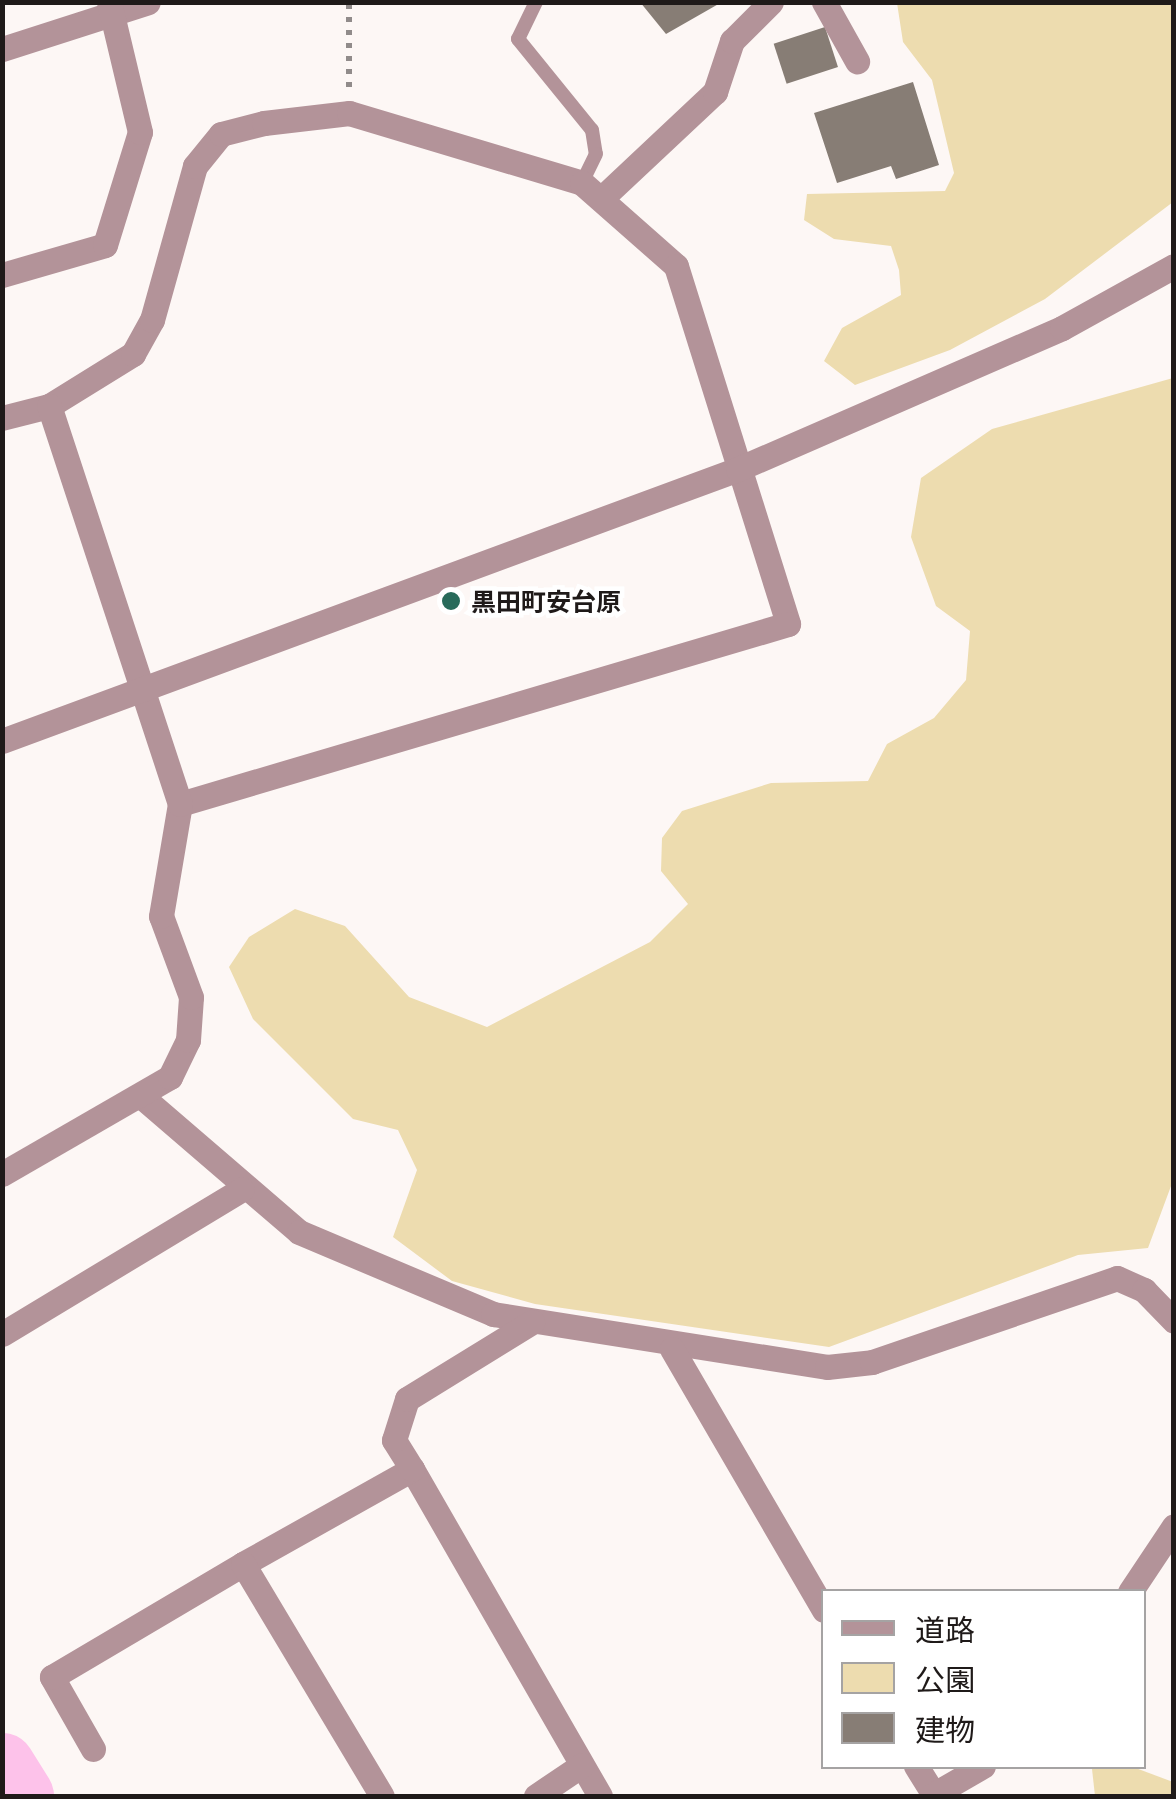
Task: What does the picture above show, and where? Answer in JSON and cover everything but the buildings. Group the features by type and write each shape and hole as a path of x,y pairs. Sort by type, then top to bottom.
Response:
{"street":[{"path":"2,50 111,8 148,2"},
{"path":"592,190 715,92 732,41 771,2"},
{"path":"824,2 857,62"},
{"path":"2,274 105,244 140,132 111,8"},
{"path":"2,418 48,406 133,354 152,320 195,166 221,134 349,113 592,190 676,266 788,624 180,804"},
{"path":"2,742 738,469 1062,328 1174,266"},
{"path":"2,1174 170,1077 188,1040 192,997 161,916 180,804 139,690 48,406"},
{"path":"140,1096 242,1189 349,1259 532,1322 672,1349 827,1367 872,1362 1117,1278 1144,1290 1174,1321"},
{"path":"2,1334 242,1189"},
{"path":"532,1322 407,1399 394,1440 600,1796"},
{"path":"672,1349 821,1605"},
{"path":"93,1749 52,1676 412,1470"},
{"path":"1132,1589 1174,1526"},
{"path":"243,1564 382,1796"},
{"path":"536,1796 582,1765"},
{"path":"918,1769 932,1796 978,1769"}],"lane":[{"path":"536,2 518,39 592,130 596,154 592,190"}],"path":[{"path":"349,2 349,113"}],"green space":[{"path":"897,3 1173,3 1173,202 1045,299 950,350 855,385 824,361 842,328 901,295 899,270 891,246 834,239 804,220 807,194 945,191 954,173 932,80 903,42"},
{"path":"1173,378 1174,1178 1148,1248 1078,1255 829,1347 535,1304 452,1281 393,1237 417,1170 398,1130 353,1119 253,1019 229,967 249,937 295,909 345,926 409,997 487,1027 650,942 688,904 661,871 662,838 682,811 771,783 868,781 887,744 934,718 966,680 970,631 936,606 911,537 921,478 992,429"},
{"path":"1092,1769 1138,1769 1173,1782 1173,1796 1095,1796"}],"waterway":[{"path":"2,1765 21,1796"}],"place":[{"name":"黒田町安台原","path":"451,601"}]}
